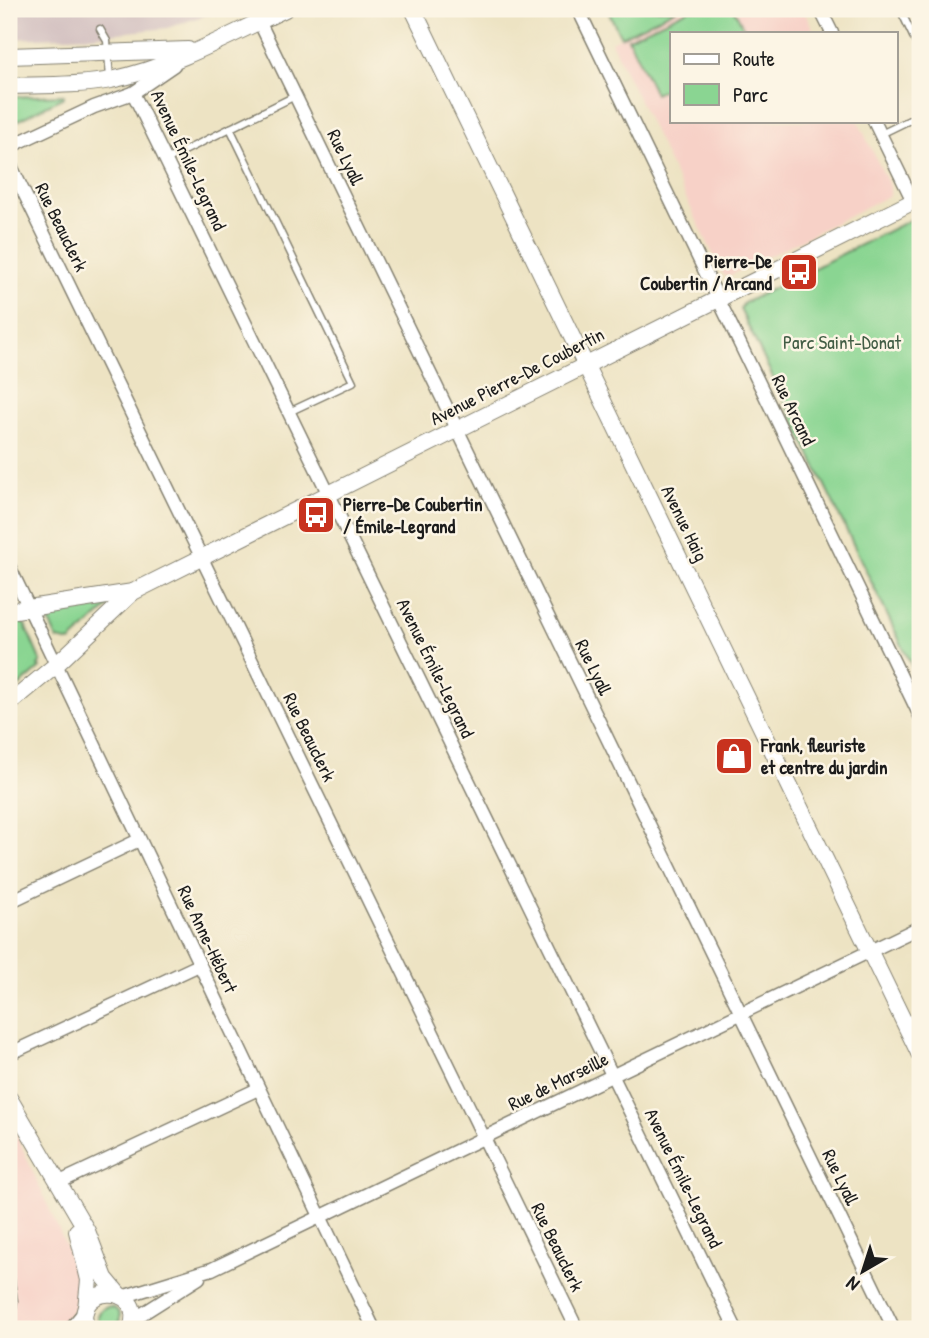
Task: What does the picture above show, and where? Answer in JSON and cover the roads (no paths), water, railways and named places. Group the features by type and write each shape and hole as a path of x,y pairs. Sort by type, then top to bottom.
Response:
{"street":[{"path":"9,86 80,84 110,80 162,66 285,9"},
{"name":"Avenue Haig","path":"412,9 920,1055"},
{"name":"Rue Arcand","path":"578,9 920,716"},
{"path":"820,9 832,32"},
{"name":"Rue Lyall","path":"259,21 894,1329"},
{"path":"9,56 195,50"},
{"name":"Avenue Émile-Legrand","path":"195,50 133,93 736,1329"},
{"path":"9,147 94,107 133,93"},
{"path":"875,122 917,199"},
{"name":"Rue Beauclerk","path":"9,162 577,1329"},
{"name":"Avenue Pierre-De Coubertin","path":"9,704 56,665 133,592 917,199"},
{"name":"Rue Anne-Hébert","path":"9,566 373,1329"},
{"name":"Avenue Pierre-De Coubertin","path":"9,611 133,592"},
{"path":"9,902 139,840"},
{"name":"Rue de Marseille","path":"131,1328 142,1314 212,1269 920,927"},
{"path":"9,1054 199,965"},
{"path":"60,1182 258,1089"},
{"path":"9,1098 87,1231 105,1278 129,1303 133,1312 131,1328"},
{"path":"69,1202 89,1280 85,1322 88,1329"},
{"name":"Rue de Marseille","path":"121,1296 212,1269"},
{"path":"70,1329 91,1301 100,1295 111,1293 121,1296"}],"lane":[{"path":"900,9 920,51"},
{"path":"100,29 107,41 110,80"},
{"path":"166,160 295,96"},
{"path":"881,134 920,115"},
{"path":"230,128 353,382 289,412"},
{"path":"9,1268 14,1301 9,1329"}],"place":[{"name":"Pierre-De Coubertin / Arcand","path":"799,272"},
{"name":"Pierre-De Coubertin / Émile-Legrand","path":"316,515"},
{"name":"Frank, fleuriste et centre du jardin","path":"734,756"}],"park label":[{"name":"Parc Saint-Donat","path":"842,342"}]}
